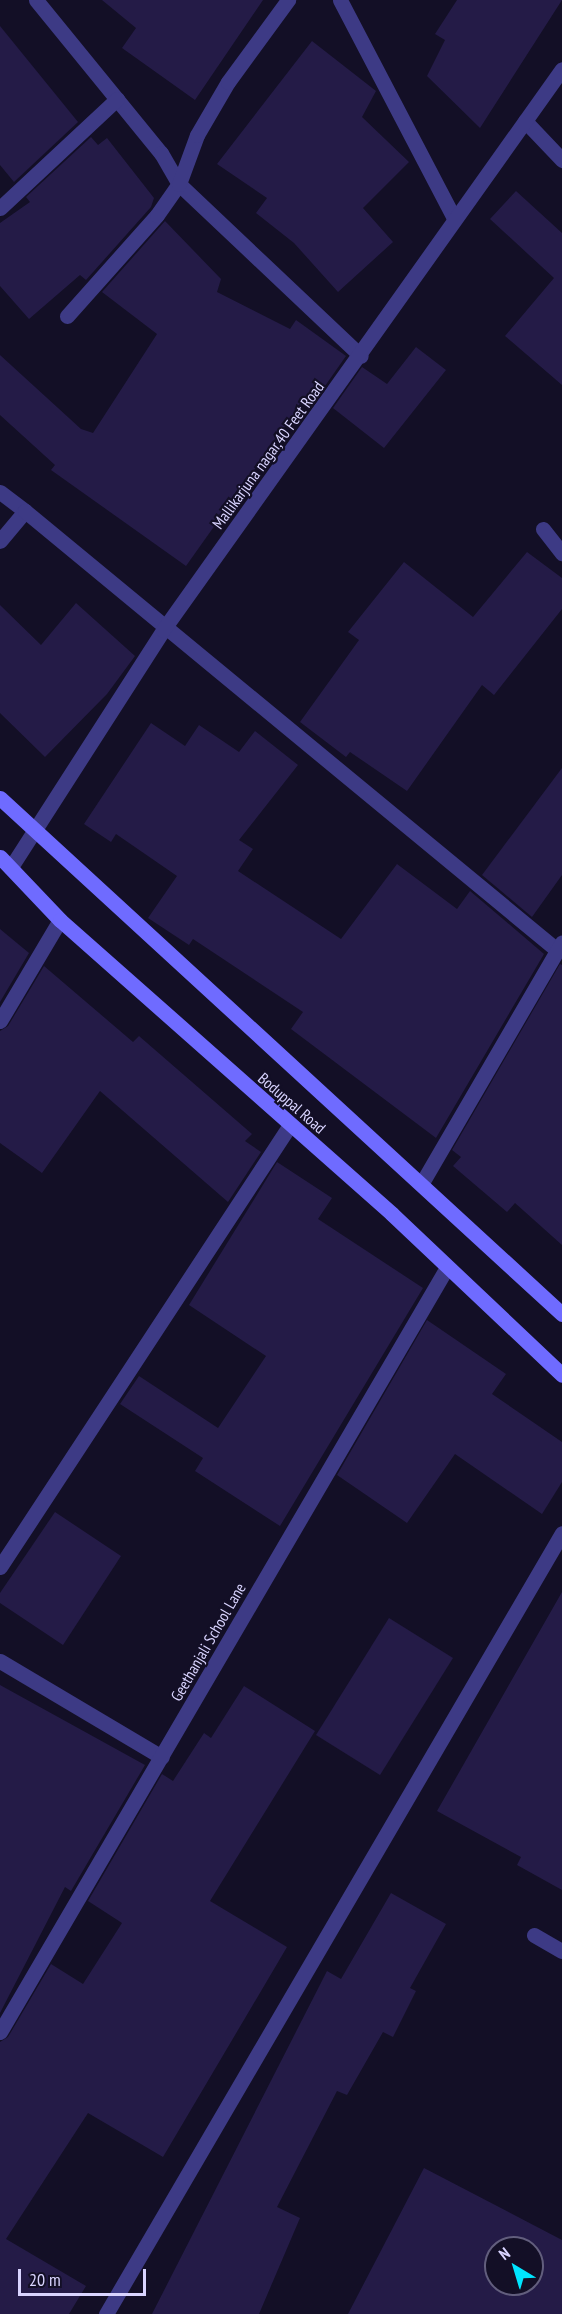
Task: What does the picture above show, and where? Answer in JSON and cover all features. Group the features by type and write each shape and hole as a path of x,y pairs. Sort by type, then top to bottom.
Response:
{"street":[{"path":"36,0 117,99 179,184 361,356"},
{"path":"67,316 179,184 197,135 228,82 288,0"},
{"path":"340,0 454,218"},
{"name":"Mallikarjuna nagar,40 Feet Road","path":"6,862 35,830 163,630 361,356 454,218 562,69"},
{"path":"0,208 117,99"},
{"path":"525,121 562,160"},
{"path":"0,492 163,630 559,946 423,1181"},
{"path":"0,541 25,512"},
{"path":"543,529 562,553"},
{"name":"Boduppal Road","path":"0,798 92,888 423,1181 562,1314"},
{"name":"Boduppal Road","path":"6,862 60,920 392,1214 446,1269 562,1375"},
{"path":"0,1021 60,920"},
{"path":"0,1567 290,1125"},
{"name":"Geethanjali School Lane","path":"0,2032 446,1269"},
{"path":"106,2314 562,1533"},
{"path":"0,1661 162,1757"},
{"path":"534,1935 562,1951"}],"building":[{"path":"102,0 263,0 195,100 122,48 136,28"},
{"path":"457,0 562,0 480,128 427,76 445,40 435,34"},
{"path":"0,26 78,122 14,182 0,165"},
{"path":"312,41 376,91 362,117 409,162 363,208 393,242 338,292 294,243 256,213 267,198 217,164"},
{"path":"91,137 98,145 107,138 154,198 151,207 86,280 80,275 29,319 0,286 0,223 30,202 26,197"},
{"path":"516,191 562,233 562,385 505,336 554,278 490,219"},
{"path":"165,221 221,279 217,292 290,329 296,320 346,356 318,396 311,390 186,566 51,470 55,465 0,415 0,355 81,429 93,433 157,334 102,292"},
{"path":"416,347 446,370 384,448 333,408 362,367 387,384"},
{"path":"527,552 562,578 562,609 494,695 482,685 407,791 350,752 346,757 300,722 359,640 348,632 404,562 473,617"},
{"path":"76,603 135,656 107,694 45,757 0,713 0,605 41,645"},
{"path":"151,723 185,746 199,725 239,752 255,731 298,765 239,840 253,849 238,871 341,939 397,864 457,909 470,891 544,954 436,1138 291,1029 303,1012 193,939 189,945 148,918 177,876 116,834 111,842 84,824"},
{"path":"562,768 562,875 532,917 482,875"},
{"path":"0,929 29,953 0,1002"},
{"path":"560,964 562,965 562,1245 515,1203 507,1212 453,1166 461,1157 452,1150"},
{"path":"44,966 133,1042 139,1036 252,1134 245,1141 261,1152 228,1202 100,1091 42,1173 0,1143 0,1031 8,1026"},
{"path":"277,1162 332,1198 318,1219 423,1288 280,1526 195,1471 203,1458 120,1404 139,1376 218,1428 266,1356 189,1305"},
{"path":"427,1320 506,1374 492,1394 562,1442 562,1482 542,1514 455,1454 407,1523 337,1475"},
{"path":"55,1512 121,1556 63,1645 0,1603 0,1593"},
{"path":"562,1592 562,1890 517,1865 521,1857 437,1811"},
{"path":"389,1618 453,1658 380,1775 316,1735"},
{"path":"0,1685 145,1765 71,1891 65,1887 0,2013"},
{"path":"244,1686 315,1731 210,1901 287,1947 163,2157 88,2113 6,2239 86,2286 69,2314 0,2314 0,2042 8,2037 51,1964 83,1984 122,1923 88,1901 162,1774 173,1781 204,1733 211,1738"},
{"path":"391,1893 446,1924 410,1988 416,1991 393,2037 383,2032 347,2095 337,2091 277,2207 300,2218 259,2314 152,2314 327,1971 341,1979"},
{"path":"424,2168 562,2240 562,2314 348,2314"}]}
